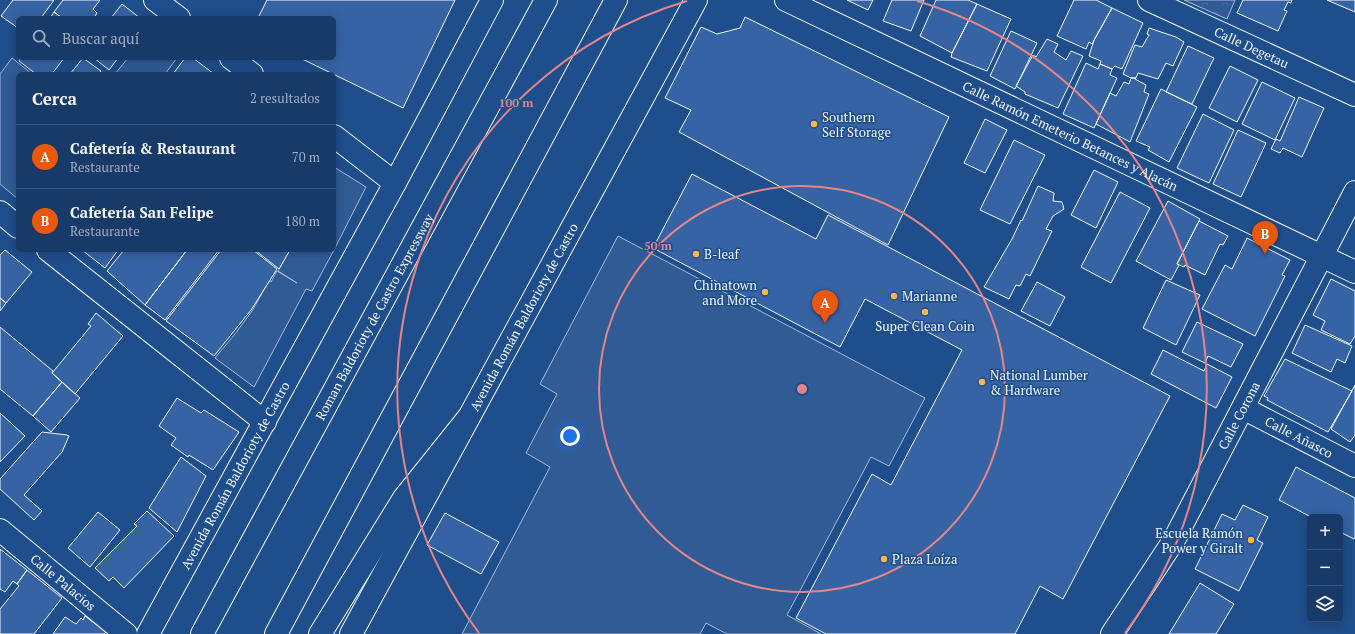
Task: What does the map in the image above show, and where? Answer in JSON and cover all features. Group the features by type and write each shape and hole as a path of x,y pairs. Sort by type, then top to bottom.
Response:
{"main road":[{"path":"155,0 176,16"},
{"name":"Avenida Román Baldorioty de Castro","path":"148,634 395,183 492,0"},
{"name":"Roman Baldorioty de Castro Expressway","path":"202,634 546,0"},
{"path":"276,634 616,0"},
{"name":"Avenida Román Baldorioty de Castro","path":"351,634 696,0"},
{"name":"Calle Ramón Emeterio Betances y Alacán","path":"786,0 1355,272"},
{"name":"Calle Degetau","path":"1149,0 1355,95"},
{"path":"234,60 249,72"},
{"path":"336,138 395,183"},
{"name":"Calle Corona","path":"1112,634 1174,540 1355,192"},
{"path":"0,212 16,225"},
{"path":"51,252 265,422"},
{"name":"Calle Añasco","path":"1243,408 1355,466"},
{"path":"320,634 404,498 468,418"},
{"name":"Calle Palacios","path":"0,530 126,634"}],"shaded area":[{"path":"12,58 30,72 16,72 16,197 0,184 0,74"},
{"path":"126,60 176,60 166,72 117,72"},
{"path":"336,168 366,187 336,246"},
{"path":"618,236 925,398 889,466 871,457 787,615 821,634 727,634 706,623 700,634 462,634 550,467 526,453 557,394 540,384"},
{"path":"289,252 333,252 312,291 306,289 254,387 215,358 252,311 269,281 271,282 277,271 297,283 278,271"}],"green space":[{"path":"1184,0 1235,0 1227,19"}],"building":[{"path":"13,0 54,0 42,16 16,16 16,27 1,16"},
{"path":"63,0 100,0 93,9 97,13 95,16 59,16 54,12"},
{"path":"267,0 455,0 403,108 336,75 336,72 329,72 304,60 336,60 336,16 259,16"},
{"path":"847,0 873,0 868,10"},
{"path":"892,0 924,0 911,31 883,21"},
{"path":"936,0 968,0 977,4 952,53 920,36"},
{"path":"1074,0 1096,0 1112,8 1092,44 1089,42 1086,49 1057,36"},
{"path":"1243,0 1292,0 1291,3 1288,2 1284,10 1287,11 1278,31 1237,13"},
{"path":"1327,0 1355,0 1355,12"},
{"path":"122,4 137,16 113,16"},
{"path":"977,4 1011,19 987,71 951,57"},
{"path":"1112,8 1143,23 1122,69 1115,66 1112,69 1100,64 1101,61 1089,56 1094,40"},
{"path":"54,12 59,16 51,16"},
{"name":"Southern Self Storage","path":"745,17 949,117 888,245 679,132 691,110 665,98 701,27 717,34 740,28"},
{"path":"1149,28 1176,37 1184,42 1173,66 1166,63 1158,79 1138,73 1136,78 1131,78 1123,74 1135,45 1142,47 1149,35 1147,34"},
{"path":"1011,31 1037,43 1015,89 990,76"},
{"path":"1047,39 1058,44 1054,52 1066,60 1071,51 1083,56 1058,108 1025,94 1025,92 1016,86 1033,55 1036,57"},
{"path":"1188,46 1214,58 1192,104 1166,92"},
{"path":"62,60 54,72 33,72 19,61"},
{"path":"81,60 86,60 101,71 100,72 72,72"},
{"path":"96,60 116,60 109,70"},
{"path":"184,60 196,60 211,72 174,72"},
{"path":"1086,63 1098,69 1100,64 1112,69 1110,75 1117,78 1094,128 1063,114"},
{"path":"1230,66 1258,80 1237,122 1209,108"},
{"path":"1131,78 1136,78 1135,79 1146,85 1144,92 1149,94 1130,142 1096,124 1110,93 1116,96 1124,82 1129,84"},
{"path":"1262,82 1295,98 1275,140 1242,124"},
{"path":"1161,89 1197,107 1169,162 1148,150 1150,147 1136,141"},
{"path":"1299,97 1324,108 1302,157 1283,148 1280,153 1271,149 1276,139 1280,141"},
{"path":"1203,114 1234,130 1209,183 1177,168"},
{"path":"985,119 1007,130 985,173 964,163"},
{"path":"1238,130 1266,143 1241,197 1213,184"},
{"path":"1014,140 1045,155 1010,224 980,210"},
{"path":"1094,170 1118,182 1096,228 1071,215"},
{"path":"692,174 816,239 828,215 1170,396 1063,599 1040,586 1015,634 826,634 796,618 872,474 891,485 962,350 865,299 840,347 653,248"},
{"path":"1038,186 1054,193 1053,201 1062,202 1064,209 1053,216 1046,229 1052,231 1030,276 1026,274 1020,286 1016,285 1009,299 984,287 1012,239 1021,220 1022,221"},
{"path":"1120,192 1150,208 1111,283 1081,267"},
{"path":"1168,201 1200,219 1177,264 1179,265 1171,280 1136,261"},
{"path":"1199,221 1228,236 1223,245 1220,244 1205,275 1185,265 1184,267 1177,264"},
{"path":"1247,238 1290,260 1282,275 1285,276 1255,336 1202,309 1225,265 1232,269"},
{"path":"5,250 32,272 6,303 0,298 0,255"},
{"path":"85,252 117,252 105,268"},
{"path":"122,252 185,252 145,305 107,271"},
{"path":"185,252 217,252 165,320 145,305"},
{"path":"219,252 256,252 277,269 251,310 214,356 166,321"},
{"path":"258,252 289,252 279,269"},
{"path":"1331,279 1355,291 1355,336 1350,344 1321,330 1325,321 1313,315"},
{"path":"1166,280 1200,295 1176,345 1143,328"},
{"path":"1037,282 1065,297 1050,326 1021,311"},
{"path":"0,298 6,303 0,311"},
{"path":"96,313 123,336 75,394 52,373 91,326 88,324"},
{"path":"1197,322 1243,344 1231,367 1208,356 1205,363 1182,352"},
{"path":"1305,325 1352,346 1345,363 1337,359 1331,372 1292,353"},
{"path":"0,327 53,371 52,373 62,382 33,416 0,389"},
{"path":"1163,350 1204,371 1207,364 1232,377 1216,408 1151,374"},
{"path":"1285,359 1352,391 1328,432 1267,400 1268,398 1264,396"},
{"path":"62,382 80,398 51,432 33,416"},
{"path":"1355,385 1355,435 1350,442 1331,429"},
{"path":"177,398 201,413 204,410 239,432 213,470 189,455 188,457 171,445 176,438 159,426"},
{"path":"0,413 25,436 0,462"},
{"path":"42,432 69,436 62,452 24,495 42,511 34,520 0,489 0,479"},
{"path":"181,457 206,476 177,532 149,508"},
{"path":"1296,467 1355,498 1354,539 1343,534 1343,514 1307,515 1279,500"},
{"path":"1243,505 1268,517 1257,540 1263,543 1239,591 1195,569 1222,514 1235,520"},
{"path":"147,511 174,536 124,588 113,577 109,581 95,568 137,526 134,524"},
{"path":"98,512 120,530 90,567 68,548"},
{"path":"445,513 499,542 481,574 427,545"},
{"path":"0,549 27,570 17,584 13,581 5,592 0,589"},
{"path":"27,570 62,598 34,634 0,634 0,609 19,586 17,584"},
{"path":"1200,583 1234,604 1216,634 1169,634"},
{"path":"85,616 106,632 104,634 53,634 65,617 76,624 81,618 83,620"}],"place":[{"name":"Southern Self Storage","path":"814,124"},
{"name":"B-leaf","path":"696,254"},
{"name":"Cafetería San Felipe","path":"1265,254"},
{"name":"Chinatown and More","path":"765,292"},
{"name":"Marianne","path":"894,296"},
{"name":"Super Clean Coin","path":"925,312"},
{"name":"Cafetería & Restaurant","path":"825,323"},
{"name":"National Lumber & Hardware","path":"982,382"},
{"name":"Escuela Ramón Power y Giralt","path":"1251,540"},
{"name":"Plaza Loíza","path":"884,559"}]}
